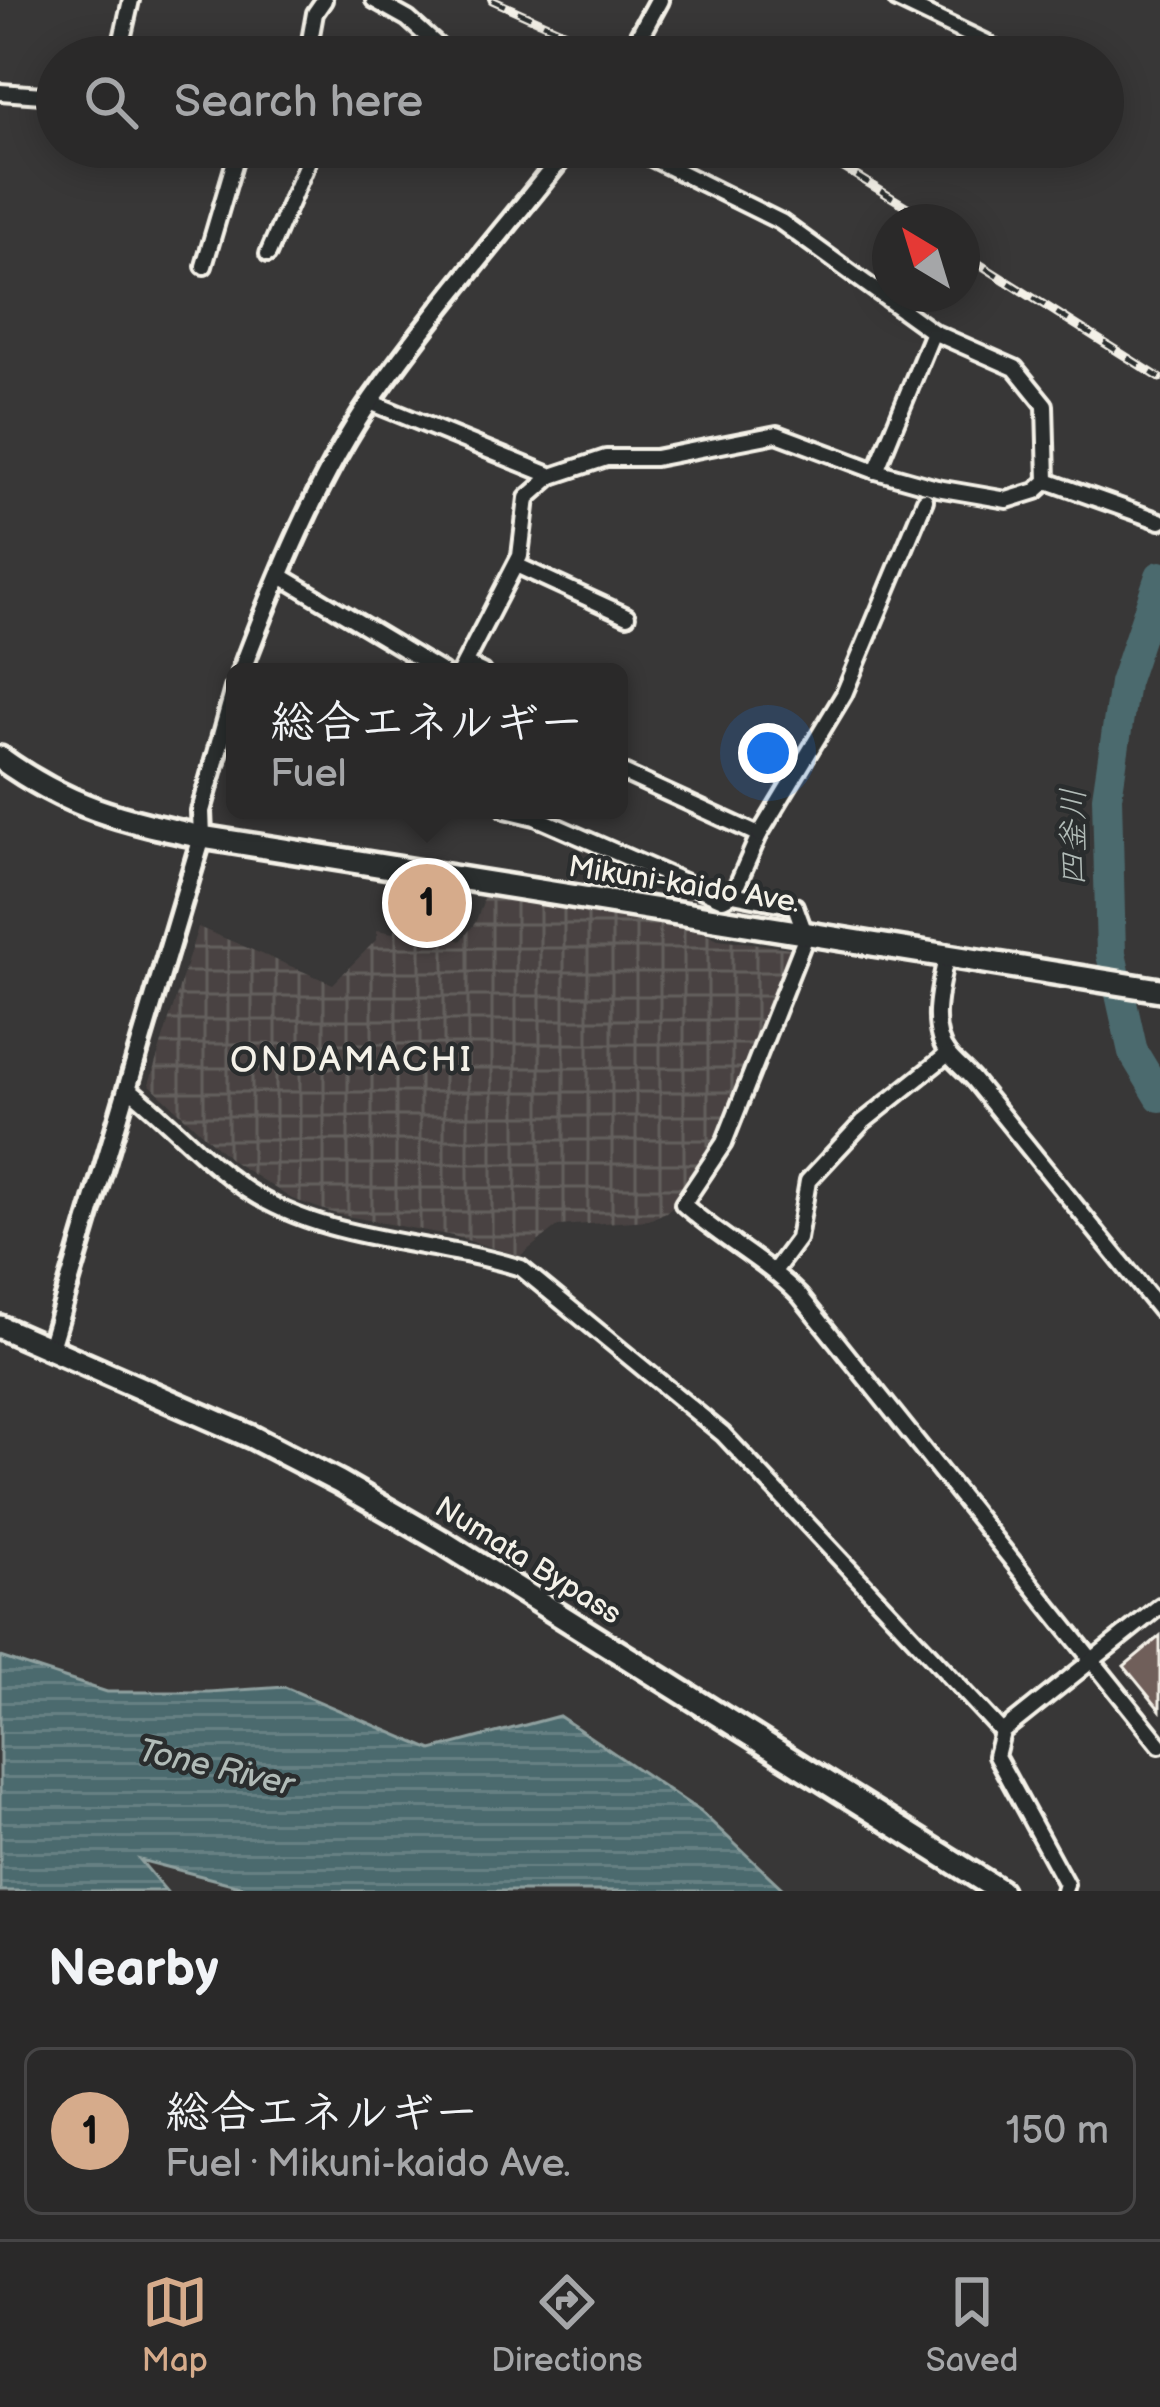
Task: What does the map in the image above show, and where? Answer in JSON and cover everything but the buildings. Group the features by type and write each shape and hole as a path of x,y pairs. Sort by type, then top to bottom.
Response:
{"highway":[{"name":"Mikuni-kaido Ave.","path":"0,758 84,808 202,837 1156,990"},
{"name":"Numata Bypass","path":"0,1327 252,1437 356,1492 1000,1891"}],"street":[{"path":"122,36 130,0"},
{"path":"311,36 315,13 324,0"},
{"path":"374,0 427,36"},
{"path":"639,36 659,0"},
{"path":"897,0 972,36"},
{"path":"0,92 36,95"},
{"path":"204,266 233,168"},
{"path":"268,254 305,168"},
{"path":"246,663 281,576 370,402 554,168"},
{"path":"465,663 516,565 527,498 552,476 606,458 656,458 777,434 937,488 1007,500 1036,491 1047,481 1045,405 1015,368 933,332 781,222 672,168"},
{"path":"876,471 933,332"},
{"path":"370,402 552,476"},
{"path":"1047,481 1160,521"},
{"path":"733,894 759,835 844,694 926,500"},
{"path":"516,565 627,616"},
{"path":"281,576 427,663"},
{"path":"50,1348 202,837 201,811 226,727"},
{"path":"628,775 759,835"},
{"path":"540,819 723,898 733,894 795,906 806,936 724,1143 683,1204 716,1233 775,1270 800,1296 1160,1745"},
{"path":"946,958 937,1013 940,1040 948,1054 1160,1310"},
{"path":"775,1270 798,1239 808,1181 863,1122 948,1054"},
{"path":"128,1088 219,1168 275,1205 330,1227 521,1268 723,1434 1002,1732"},
{"path":"1064,1891 1066,1884 996,1756 1002,1732 1160,1606"}],"shaded area":[{"path":"482,892 678,920 718,939 799,949 721,1141 681,1199 666,1212 649,1220 558,1226 520,1256 453,1236 336,1214 292,1199 232,1161 149,1084 198,927 333,984 377,939 377,930 393,933 402,917 461,941 475,923"}],"water":[{"name":"Tone River","path":"0,1657 107,1692 285,1687 432,1750 559,1716 701,1812 785,1891 259,1891 140,1860 166,1891 0,1891"}],"waterway":[{"name":"四釜川","path":"1160,576 1124,683 1107,797 1111,954 1133,1052 1160,1097"}],"railway":[{"path":"492,0 572,36"},
{"path":"843,168 902,204"},
{"path":"980,264 1160,378"}],"place":[{"name":"総合エネルギー","path":"427,903"}],"district":[{"name":"ONDAMACHI","path":"352,1060"}]}
